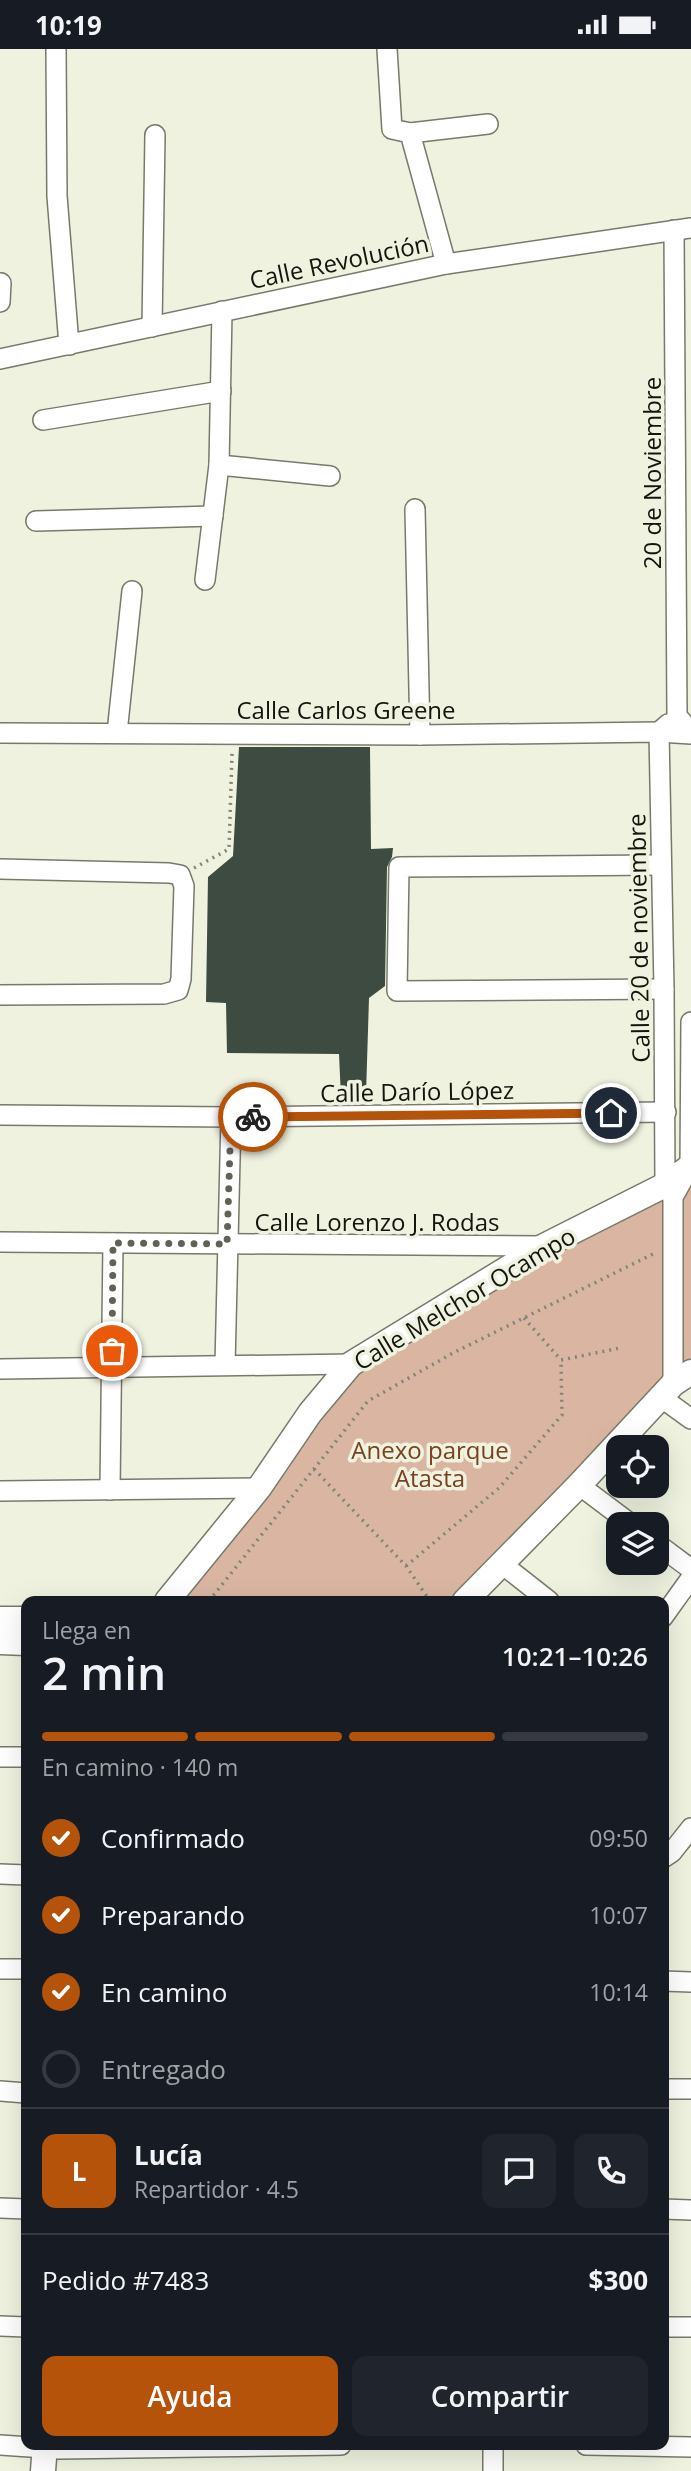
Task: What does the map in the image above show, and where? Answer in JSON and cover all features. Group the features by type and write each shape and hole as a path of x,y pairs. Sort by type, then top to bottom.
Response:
{"street":[{"path":"57,49 57,196 69,345"},
{"path":"387,49 392,129 410,133 488,124"},
{"path":"410,133 446,264"},
{"path":"152,327 155,135"},
{"name":"Calle Revolución","path":"0,359 446,264 683,229"},
{"name":"20 de Noviembre","path":"677,716 683,229"},
{"path":"205,580 219,465 222,311"},
{"path":"43,419 221,391"},
{"path":"219,465 330,476"},
{"path":"415,509 420,735"},
{"path":"36,521 213,516"},
{"path":"117,733 132,591"},
{"path":"659,732 677,716 691,733"},
{"name":"Calle 20 de noviembre","path":"659,732 669,1191"},
{"name":"Calle Carlos Greene","path":"0,733 691,733"},
{"path":"661,865 399,867 397,992 664,989"},
{"path":"0,869 169,873 180,875 184,886 181,979 178,990 164,994 0,995"},
{"name":"Calle 20 de noviembre","path":"690,1166 691,1022"},
{"name":"Calle Darío López","path":"0,1115 231,1117 666,1112"},
{"path":"225,1365 231,1117"},
{"name":"Calle Melchor Ocampo","path":"171,1596 259,1488 310,1413 351,1364 544,1246 669,1191 690,1166"},
{"path":"669,1191 675,1385 691,1419"},
{"name":"Calle Lorenzo J. Rodas","path":"0,1243 544,1246"},
{"path":"110,1490 113,1243"},
{"path":"0,1369 351,1364"},
{"path":"470,1596 675,1385"},
{"path":"579,1485 615,1512"},
{"path":"0,1491 259,1488"},
{"path":"669,1553 691,1569"},
{"path":"502,1564 543,1596"},
{"path":"669,1609 691,1578"},
{"path":"0,1619 21,1619"},
{"path":"0,1642 21,1643"},
{"path":"0,1757 21,1757"},
{"path":"669,1854 691,1828"},
{"path":"0,1874 21,1875"},
{"path":"0,1969 21,1969"},
{"path":"669,1981 691,1982"},
{"path":"669,2089 691,2089"},
{"path":"0,2091 21,2093"},
{"path":"0,2208 21,2209"},
{"path":"669,2209 691,2210"},
{"path":"0,2326 21,2327"},
{"path":"669,2327 691,2327"},
{"path":"0,2445 21,2449"},
{"path":"669,2447 691,2447"},
{"path":"26,2450 51,2455 196,2450"},
{"path":"493,2450 493,2471"}],"path":[{"path":"180,875 229,849 232,733"},
{"path":"213,1596 368,1401 453,1353 672,1244"},
{"path":"406,1566 499,1489 562,1415 561,1360 524,1318"},
{"path":"561,1360 620,1348"},
{"path":"314,1469 406,1566 427,1596"}],"green space":[{"name":"Anexo parque Atasta","path":"691,1166 691,1372 629,1435 606,1435 606,1458 470,1596 171,1596 351,1364"}],"building":[{"path":"239,747 370,747 371,849 393,848 387,867 385,986 369,998 366,1094 341,1098 339,1054 227,1053 226,1003 206,1002 208,877 233,856"}],"way so far":[{"path":"112,1351 113,1243 227,1244 231,1117 253,1117"}],"route":[{"path":"253,1117 611,1113"}]}
